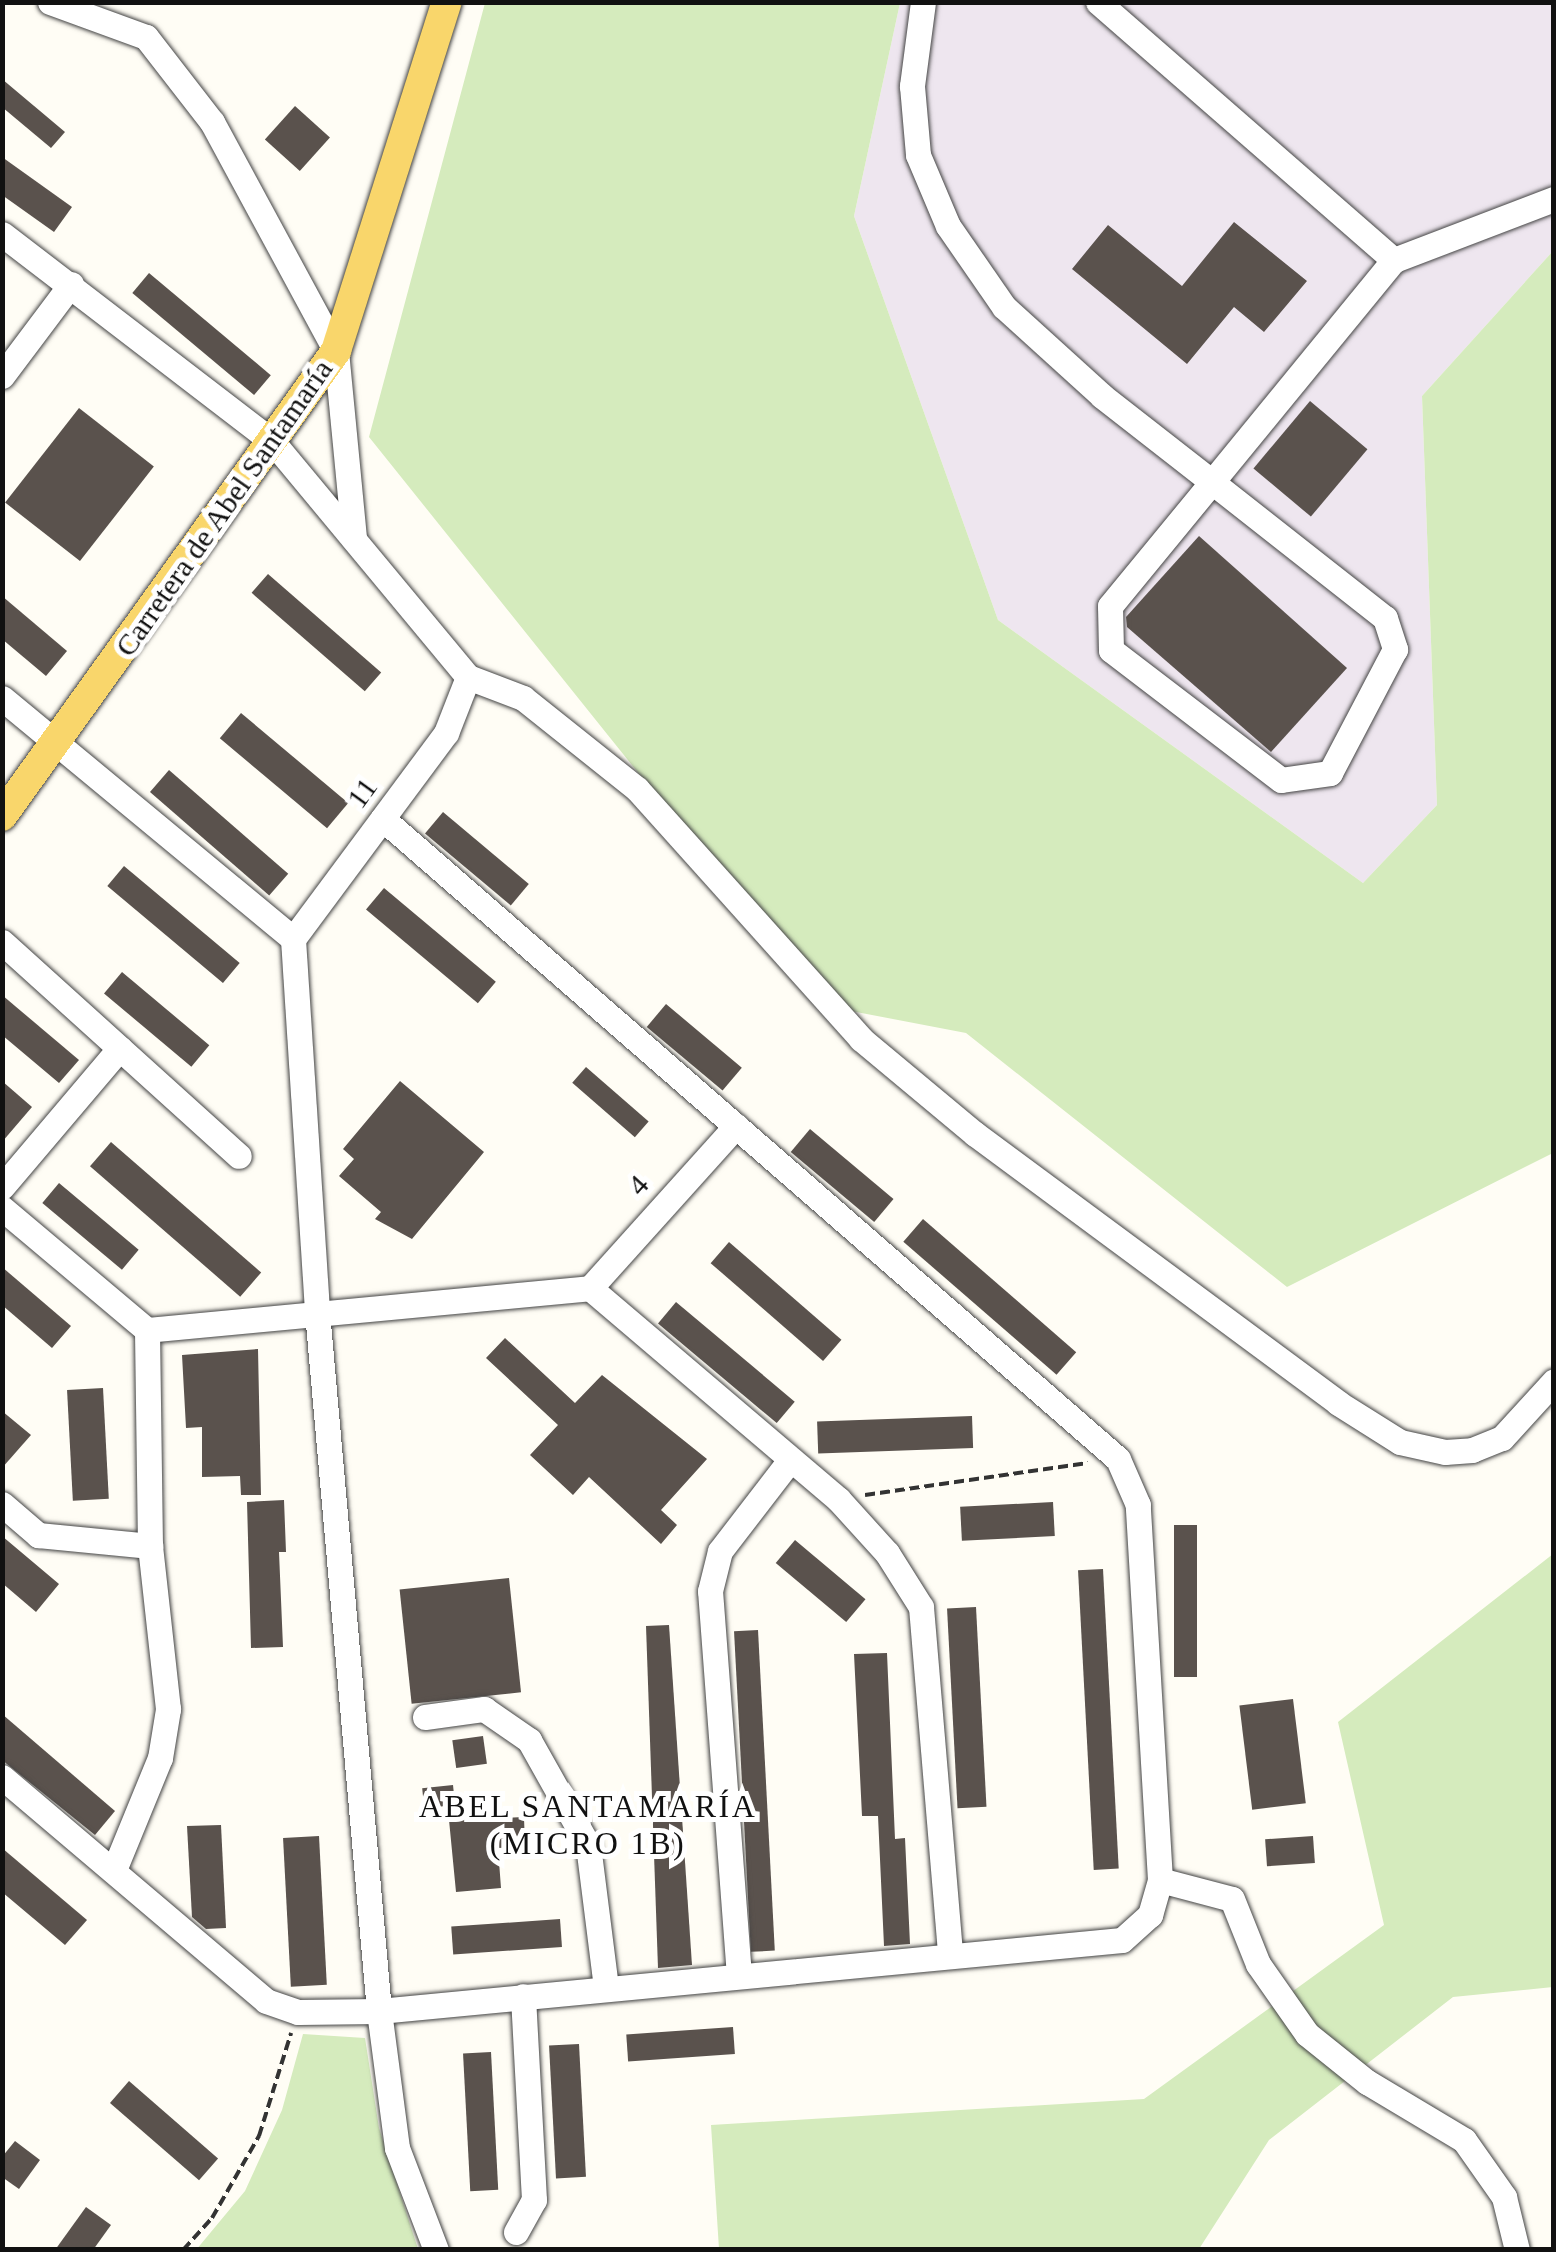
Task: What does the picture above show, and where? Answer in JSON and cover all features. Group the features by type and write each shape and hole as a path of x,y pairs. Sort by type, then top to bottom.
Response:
{"main road":[{"name":"Carretera de Abel Santamaría","path":"2,816 336,351 448,2"}],"street":[{"path":"50,2 146,37 212,122 336,351 354,539"},
{"path":"923,2 912,86 918,155 948,226 1004,307 1212,482 1385,618 1395,649 1330,773 1307,781 1281,780 1111,650 1110,606 1212,482 1394,260 1554,199"},
{"path":"1098,2 1394,260"},
{"path":"2,234 272,441 468,676 523,698 637,789 861,1039 1338,1403 1400,1442 1472,1450 1502,1438 1554,1381"},
{"path":"2,376 71,284"},
{"name":"11","path":"293,939 446,733 468,676"},
{"path":"2,698 293,939 316,1312 379,2012 397,2148 436,2250"},
{"path":"2,1777 266,2002 298,2012 379,2012 1122,1940 1150,1915 1160,1880 1138,1506 1118,1459 383,819"},
{"path":"2,942 239,1156"},
{"path":"2,1186 120,1048"},
{"name":"4","path":"590,1288 736,1126"},
{"path":"2,1208 147,1330 590,1288 838,1499 886,1553 920,1606 950,1955"},
{"path":"114,1870 160,1758 168,1709 150,1546 147,1330"},
{"path":"739,1976 710,1592 720,1551 790,1460"},
{"path":"2,1504 38,1535 150,1546"},
{"path":"425,1717 484,1709 530,1740 588,1845 606,1988"},
{"path":"1160,1880 1232,1899 1258,1964 1307,2034 1367,2082 1464,2140 1504,2197 1517,2250"},
{"path":"516,2232 534,2200 523,1996"}],"path":[{"path":"838,1499 1118,1459"},
{"path":"183,2250 212,2218 258,2136 298,2012"}],"shaded area":[{"path":"900,3 1553,3 1553,251 1422,396 1437,805 1363,883 998,620 854,216"}],"green space":[{"path":"485,3 900,3 854,216 998,620 1363,883 1437,805 1422,396 1553,251 1553,1153 1287,1287 966,1033 825,1006 369,437"},
{"path":"1553,1554 1553,1987 1453,1997 1269,2140 1199,2249 719,2249 711,2125 1144,2099 1384,1925 1338,1722"},
{"path":"303,2034 365,2038 379,2128 418,2249 196,2250 245,2191 282,2110"}],"building":[{"path":"2,79 65,132 51,148 2,107"},
{"path":"295,106 330,137 300,171 265,139"},
{"path":"2,157 72,207 54,232 2,195"},
{"path":"1234,222 1307,281 1264,332 1234,307 1187,364 1072,269 1108,225 1182,286"},
{"path":"149,273 271,375 254,395 132,293"},
{"path":"1310,401 1367,449 1311,517 1253,468"},
{"path":"79,408 154,466 80,561 5,503"},
{"path":"1199,536 1347,668 1271,752 1127,627 1126,617"},
{"path":"268,574 381,672 365,691 252,593"},
{"path":"2,596 67,651 46,676 2,639"},
{"path":"241,713 348,803 327,828 220,738"},
{"path":"169,770 288,874 269,896 150,792"},
{"path":"443,812 529,884 511,905 425,833"},
{"path":"124,866 240,963 223,983 107,886"},
{"path":"384,888 496,982 478,1003 366,909"},
{"path":"122,972 209,1045 191,1067 104,993"},
{"path":"2,995 79,1060 59,1083 2,1035"},
{"path":"666,1004 742,1068 723,1091 647,1027"},
{"path":"586,1067 649,1121 635,1137 572,1083"},
{"path":"2,1081 32,1107 2,1142"},
{"path":"400,1081 484,1152 412,1239 375,1219 381,1212 339,1176 354,1159 343,1149"},
{"path":"810,1129 893,1199 874,1222 791,1152"},
{"path":"111,1142 261,1273 240,1297 90,1166"},
{"path":"59,1183 139,1250 122,1270 42,1203"},
{"path":"923,1219 1076,1352 1057,1375 903,1242"},
{"path":"729,1242 841,1340 823,1361 711,1263"},
{"path":"2,1267 71,1326 52,1348 2,1305"},
{"path":"676,1302 795,1402 777,1423 658,1323"},
{"path":"505,1338 575,1403 602,1375 707,1459 661,1510 677,1525 661,1544 589,1477 573,1495 530,1455 558,1425 486,1358"},
{"path":"258,1349 261,1495 241,1495 240,1476 202,1477 202,1427 186,1428 182,1355"},
{"path":"103,1388 109,1499 73,1501 67,1390"},
{"path":"2,1411 31,1435 2,1468"},
{"path":"972,1416 973,1448 818,1453 817,1421"},
{"path":"284,1500 286,1552 279,1552 283,1647 251,1648 247,1502"},
{"path":"1053,1502 1055,1536 962,1541 960,1507"},
{"path":"1174,1525 1197,1525 1197,1677 1174,1677"},
{"path":"2,1536 59,1584 36,1612 2,1583"},
{"path":"795,1540 865,1599 846,1622 776,1563"},
{"path":"1103,1569 1119,1869 1094,1870 1078,1570"},
{"path":"509,1578 521,1692 412,1704 400,1589"},
{"path":"976,1607 986,1807 958,1808 947,1609"},
{"path":"669,1625 692,1965 658,1968 646,1626"},
{"path":"758,1630 775,1951 751,1952 734,1631"},
{"path":"887,1653 895,1839 905,1838 910,1944 884,1946 878,1816 862,1816 854,1654"},
{"path":"1293,1699 1306,1803 1252,1810 1239,1706"},
{"path":"2,1714 115,1811 95,1835 2,1760"},
{"path":"483,1736 487,1764 456,1768 452,1740"},
{"path":"453,1785 455,1805 424,1808 422,1788"},
{"path":"524,1817 525,1847 498,1848 501,1888 456,1892 449,1820"},
{"path":"221,1825 226,1928 206,1929 192,1917 187,1826"},
{"path":"319,1836 327,1985 291,1987 283,1838"},
{"path":"1313,1836 1315,1863 1267,1866 1265,1839"},
{"path":"2,1848 87,1920 65,1945 2,1892"},
{"path":"560,1919 562,1947 453,1955 451,1927"},
{"path":"733,2027 735,2054 628,2061 626,2034"},
{"path":"579,2044 586,2177 556,2178 549,2046"},
{"path":"491,2052 498,2190 470,2191 463,2053"},
{"path":"129,2081 218,2158 199,2180 110,2103"},
{"path":"15,2141 40,2160 19,2189 2,2177 2,2157"},
{"path":"86,2207 111,2225 93,2250 55,2250"}],"district":[{"name":"ABEL SANTAMARÍA (MICRO 1B)","path":"588,1826"}]}
